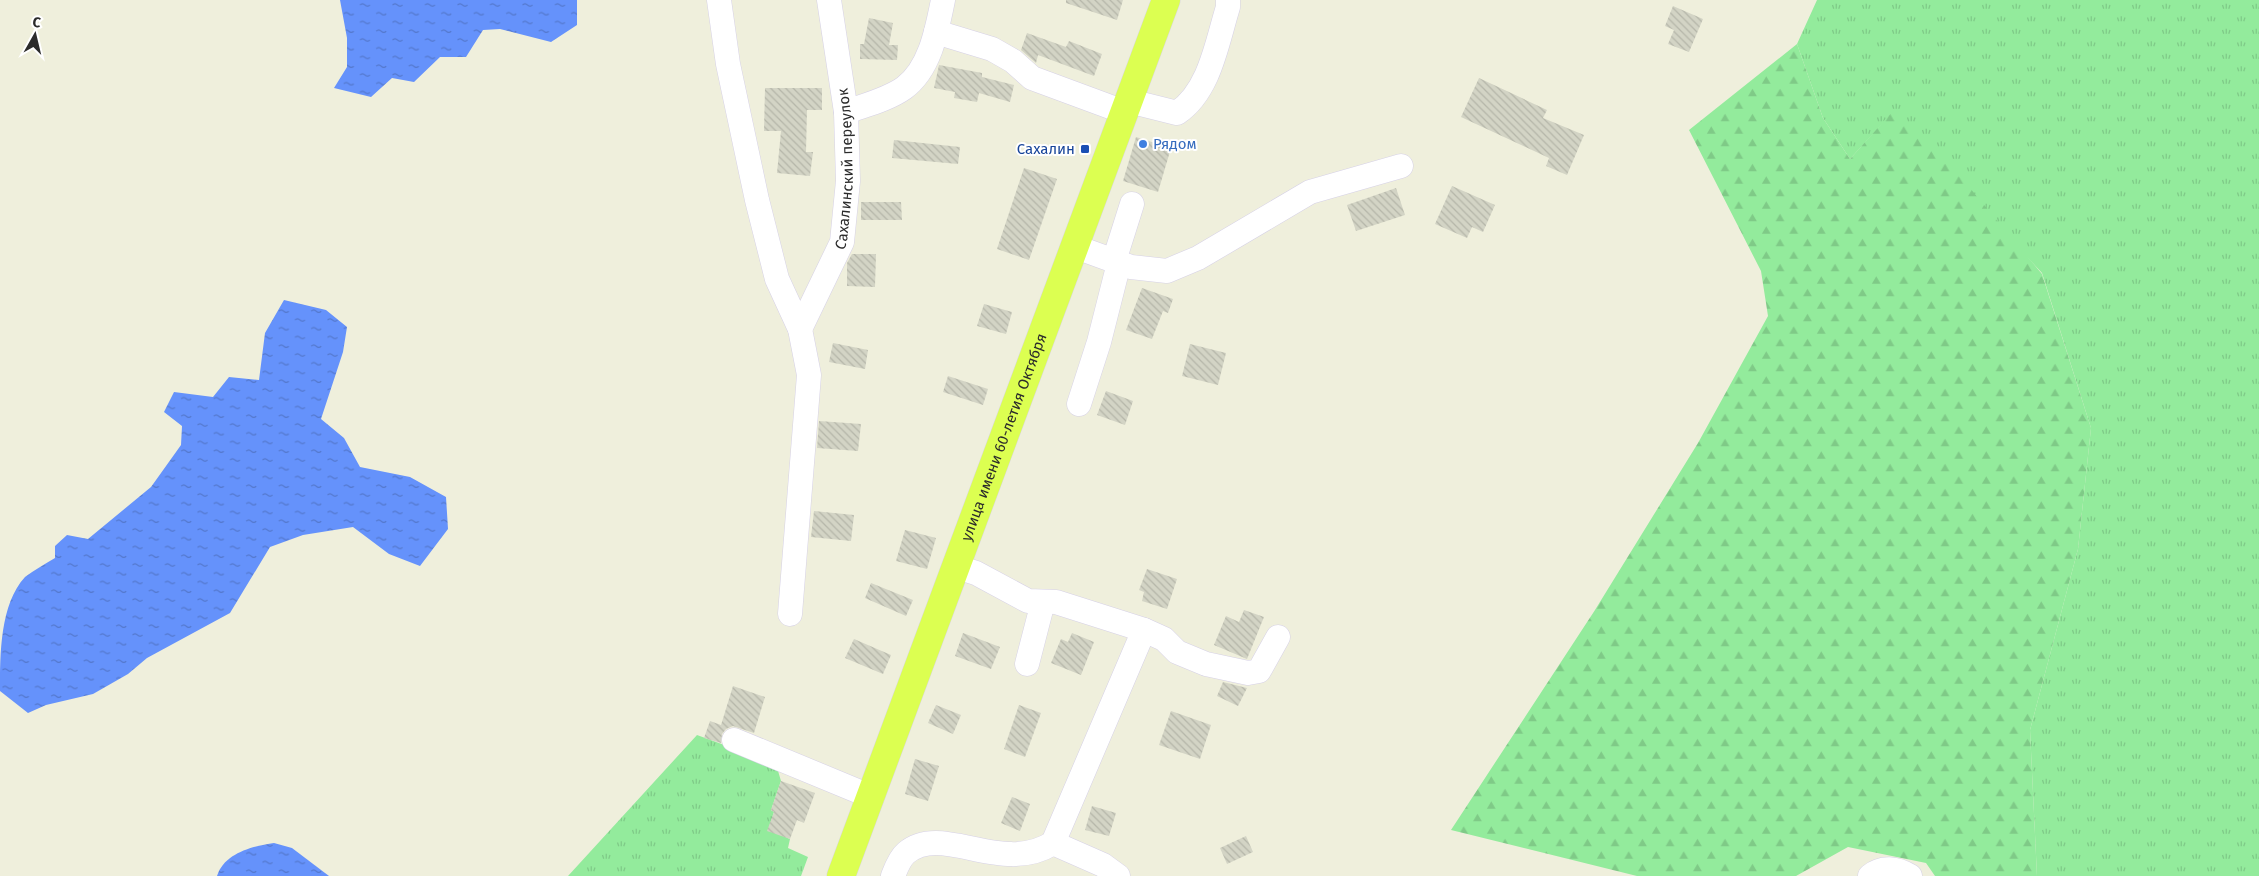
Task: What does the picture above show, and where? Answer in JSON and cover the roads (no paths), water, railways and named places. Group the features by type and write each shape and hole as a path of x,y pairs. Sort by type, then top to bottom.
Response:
{"main road":[{"name":"улица имени 60-летия Октября","path":"842,876 1166,0"}],"street":[{"path":"719,0 728,64 757,200 777,279 800,329 809,375 790,614"},
{"name":"Сахалинский переулок","path":"800,329 842,242 848,181 846,112 829,0"},
{"path":"846,112 882,99 904,87 920,71 936,32 942,0"},
{"path":"936,32 992,49 1013,61 1032,78 1127,107 1177,113 1187,106 1197,94 1212,58 1228,7 1228,0"},
{"path":"1076,247 1142,269 1167,271 1198,258 1310,192 1401,166"},
{"path":"1079,404 1099,342 1132,204"},
{"path":"957,567 976,573 1028,601 1056,602 1144,630 1164,639 1177,652 1206,664 1248,673 1259,671 1278,637"},
{"path":"1027,664 1043,602"},
{"path":"893,876 905,853 921,846 934,845 1004,863 1022,862 1042,854 1053,844 1144,630"},
{"path":"734,740 872,797"},
{"path":"1053,844 1103,865 1118,876"},
{"path":"1870,876 1885,868 1902,871 1910,876"}],"water":[{"path":"340,0 577,0 577,25 551,42 500,29 483,30 466,57 440,57 414,82 392,78 371,97 334,88 347,67 347,38"},
{"path":"284,300 326,310 347,327 343,352 321,419 344,438 360,467 410,477 446,497 448,529 420,566 389,554 353,527 303,535 270,547 230,613 147,658 128,674 93,694 46,705 28,713 0,691 3,630 6,615 17,588 25,577 55,558 55,546 67,535 88,539 151,487 181,445 182,426 164,412 174,392 213,397 229,377 259,380 265,333"},
{"path":"274,843 292,848 329,876 217,876 221,868 233,856 257,846"}],"place":[{"name":"Рядом","path":"1143,144"},
{"name":"Сахалин","path":"1085,149"}]}
